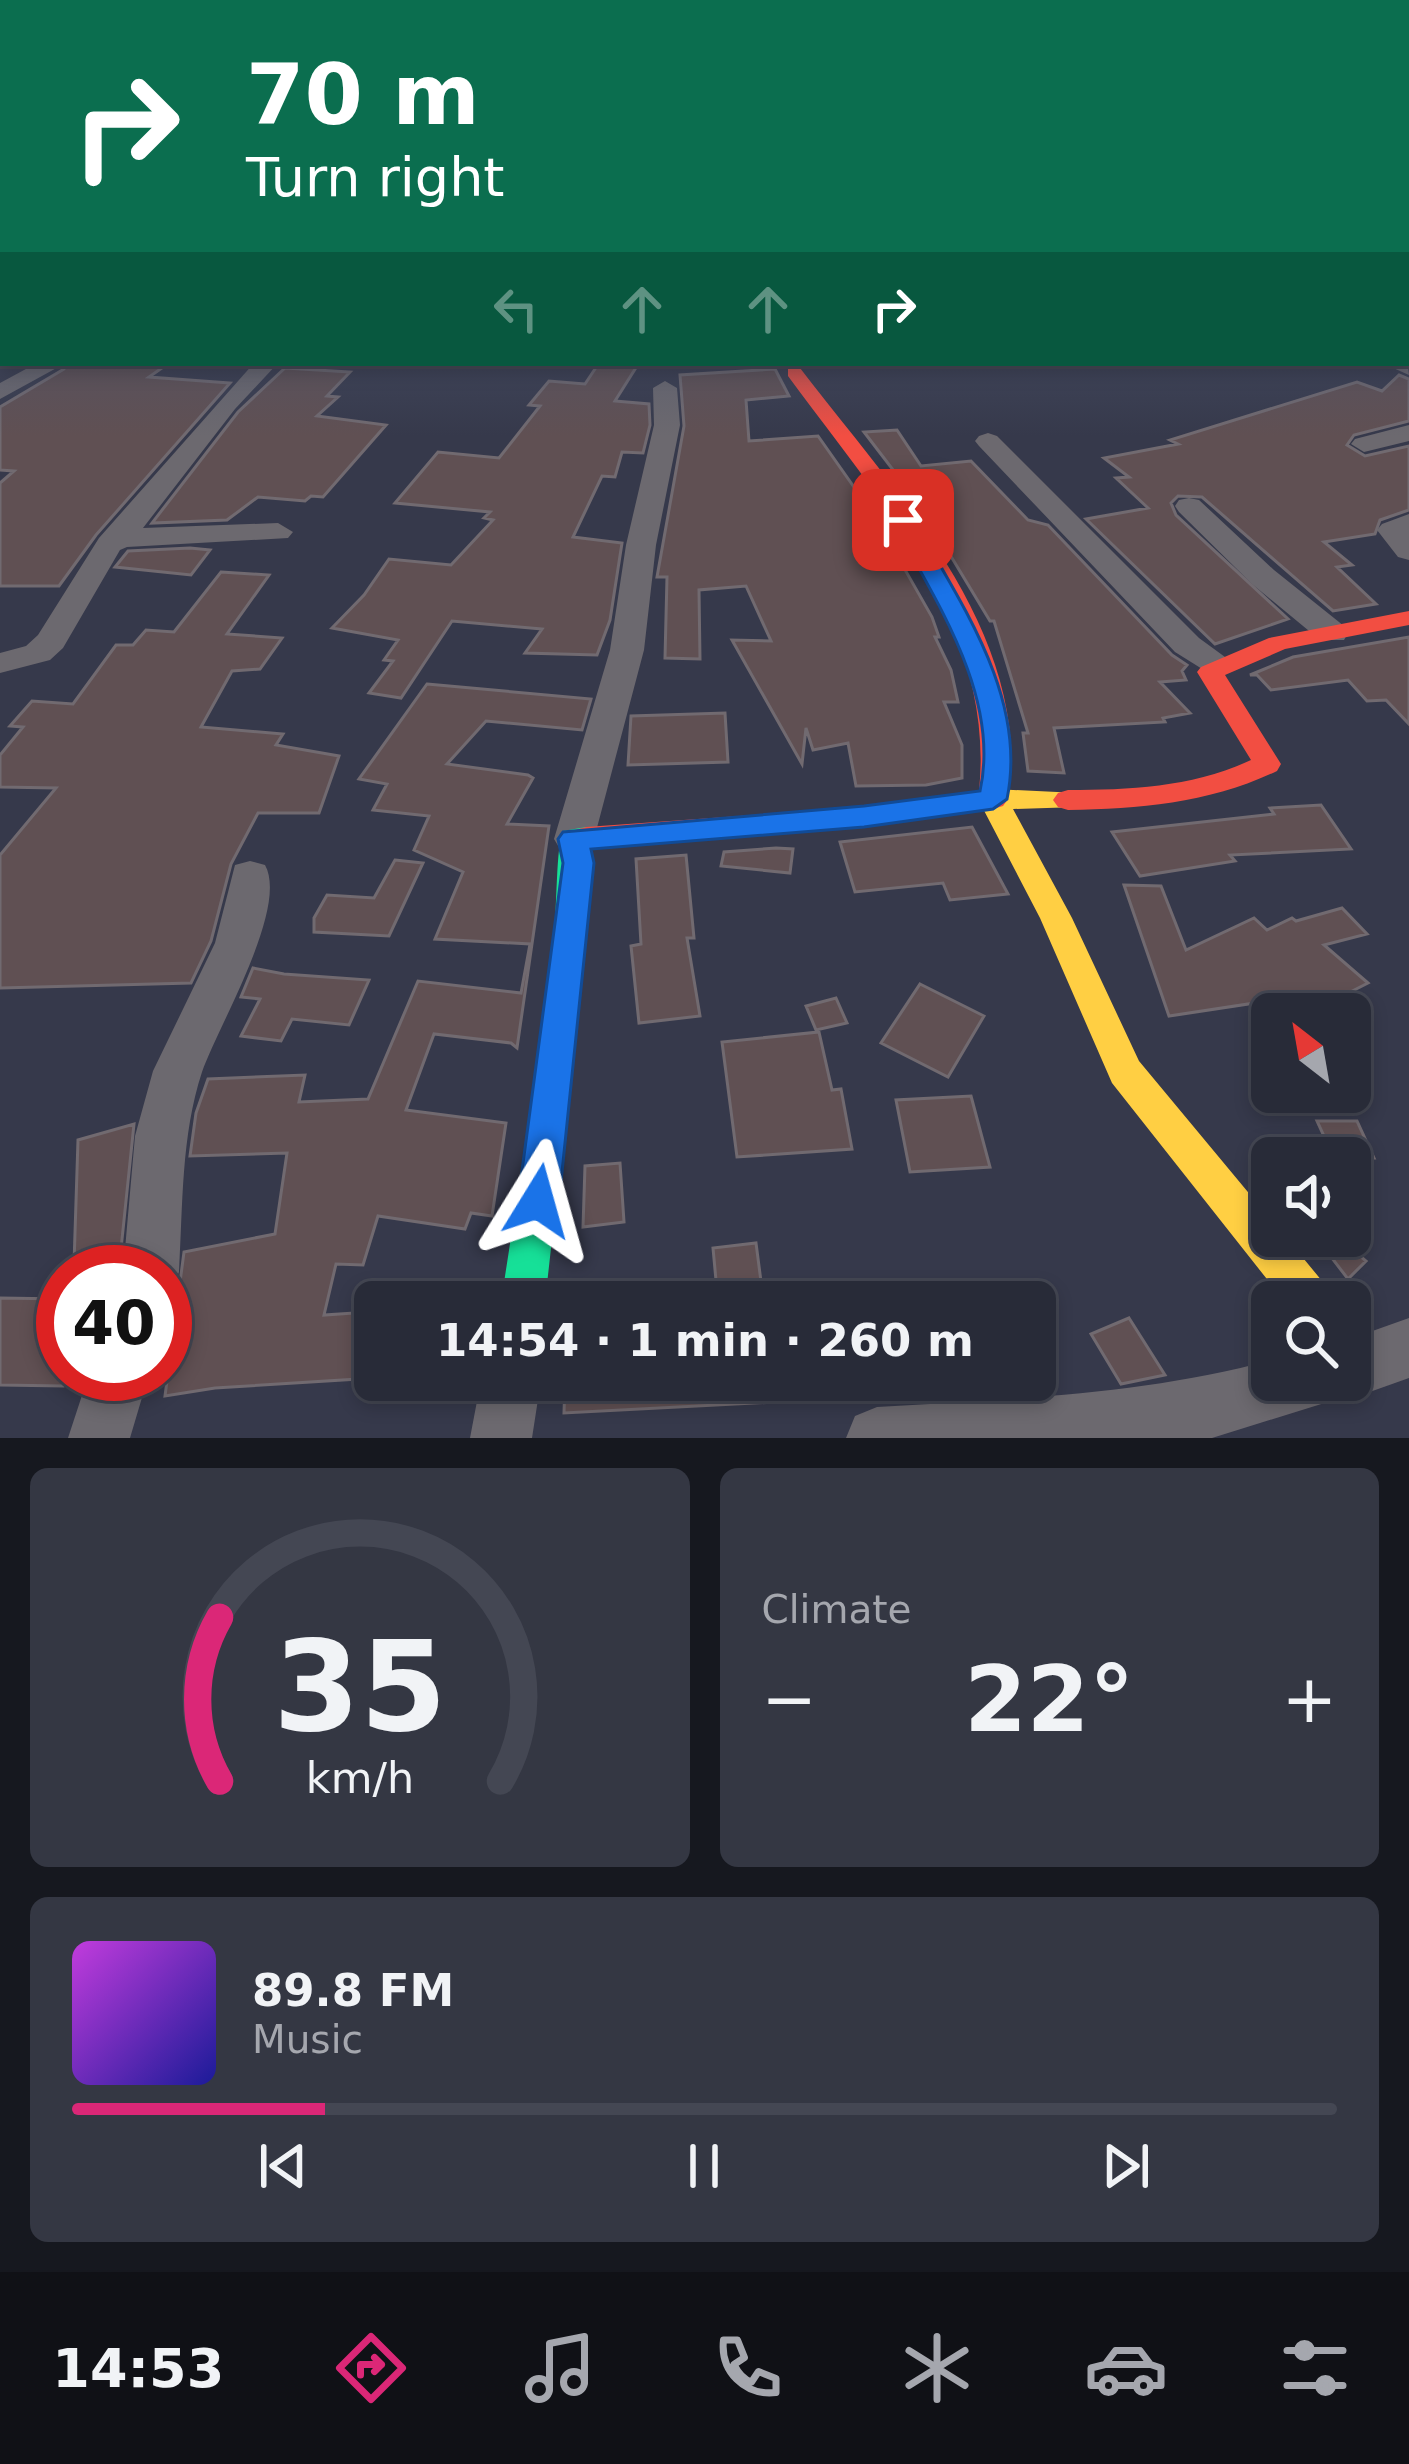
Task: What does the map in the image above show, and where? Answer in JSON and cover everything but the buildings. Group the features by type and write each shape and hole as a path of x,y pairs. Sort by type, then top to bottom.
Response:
{"street":[{"path":"0,392 49,366"},
{"path":"0,663 38,653 51,641 96,564 160,493 233,393 264,366"},
{"path":"794,372 918,541 964,632 991,700 997,778 993,799 1056,918 1125,1072 1295,1281"},
{"path":"527,1281 555,1086 579,863 574,839 627,650 641,545 667,425 665,388"},
{"path":"1364,444 1409,433"},
{"path":"988,441 1186,645 1219,665"},
{"path":"1189,506 1263,578 1332,634"},
{"path":"1409,523 1392,530 1409,550"},
{"path":"117,540 278,532"},
{"path":"574,839 864,817 993,799 1118,798 1215,789 1244,780 1267,764 1255,731 1225,700 1210,672 1219,665 1409,617"},
{"path":"153,1245 161,1136 178,1071 237,943 250,877"},
{"path":"99,1438 111,1401"},
{"path":"501,1438 507,1401"},
{"path":"877,1438 1091,1425 1214,1424 1267,1401"}],"traffic: fast":[{"path":"526,1281 576,881 574,839 586,838"}],"traffic: slow":[{"path":"1068,800 993,799 1056,918 1125,1072 1295,1281"}],"traffic: jam":[{"path":"586,838 864,817 993,799 997,743 990,693 974,643 922,546 794,372"},
{"path":"1068,800 1195,790 1267,764 1210,672 1278,643 1409,618"}],"route":[{"path":"538,1201 579,863 574,839 864,817 993,799 997,778 991,700 964,632 903,520"}]}
